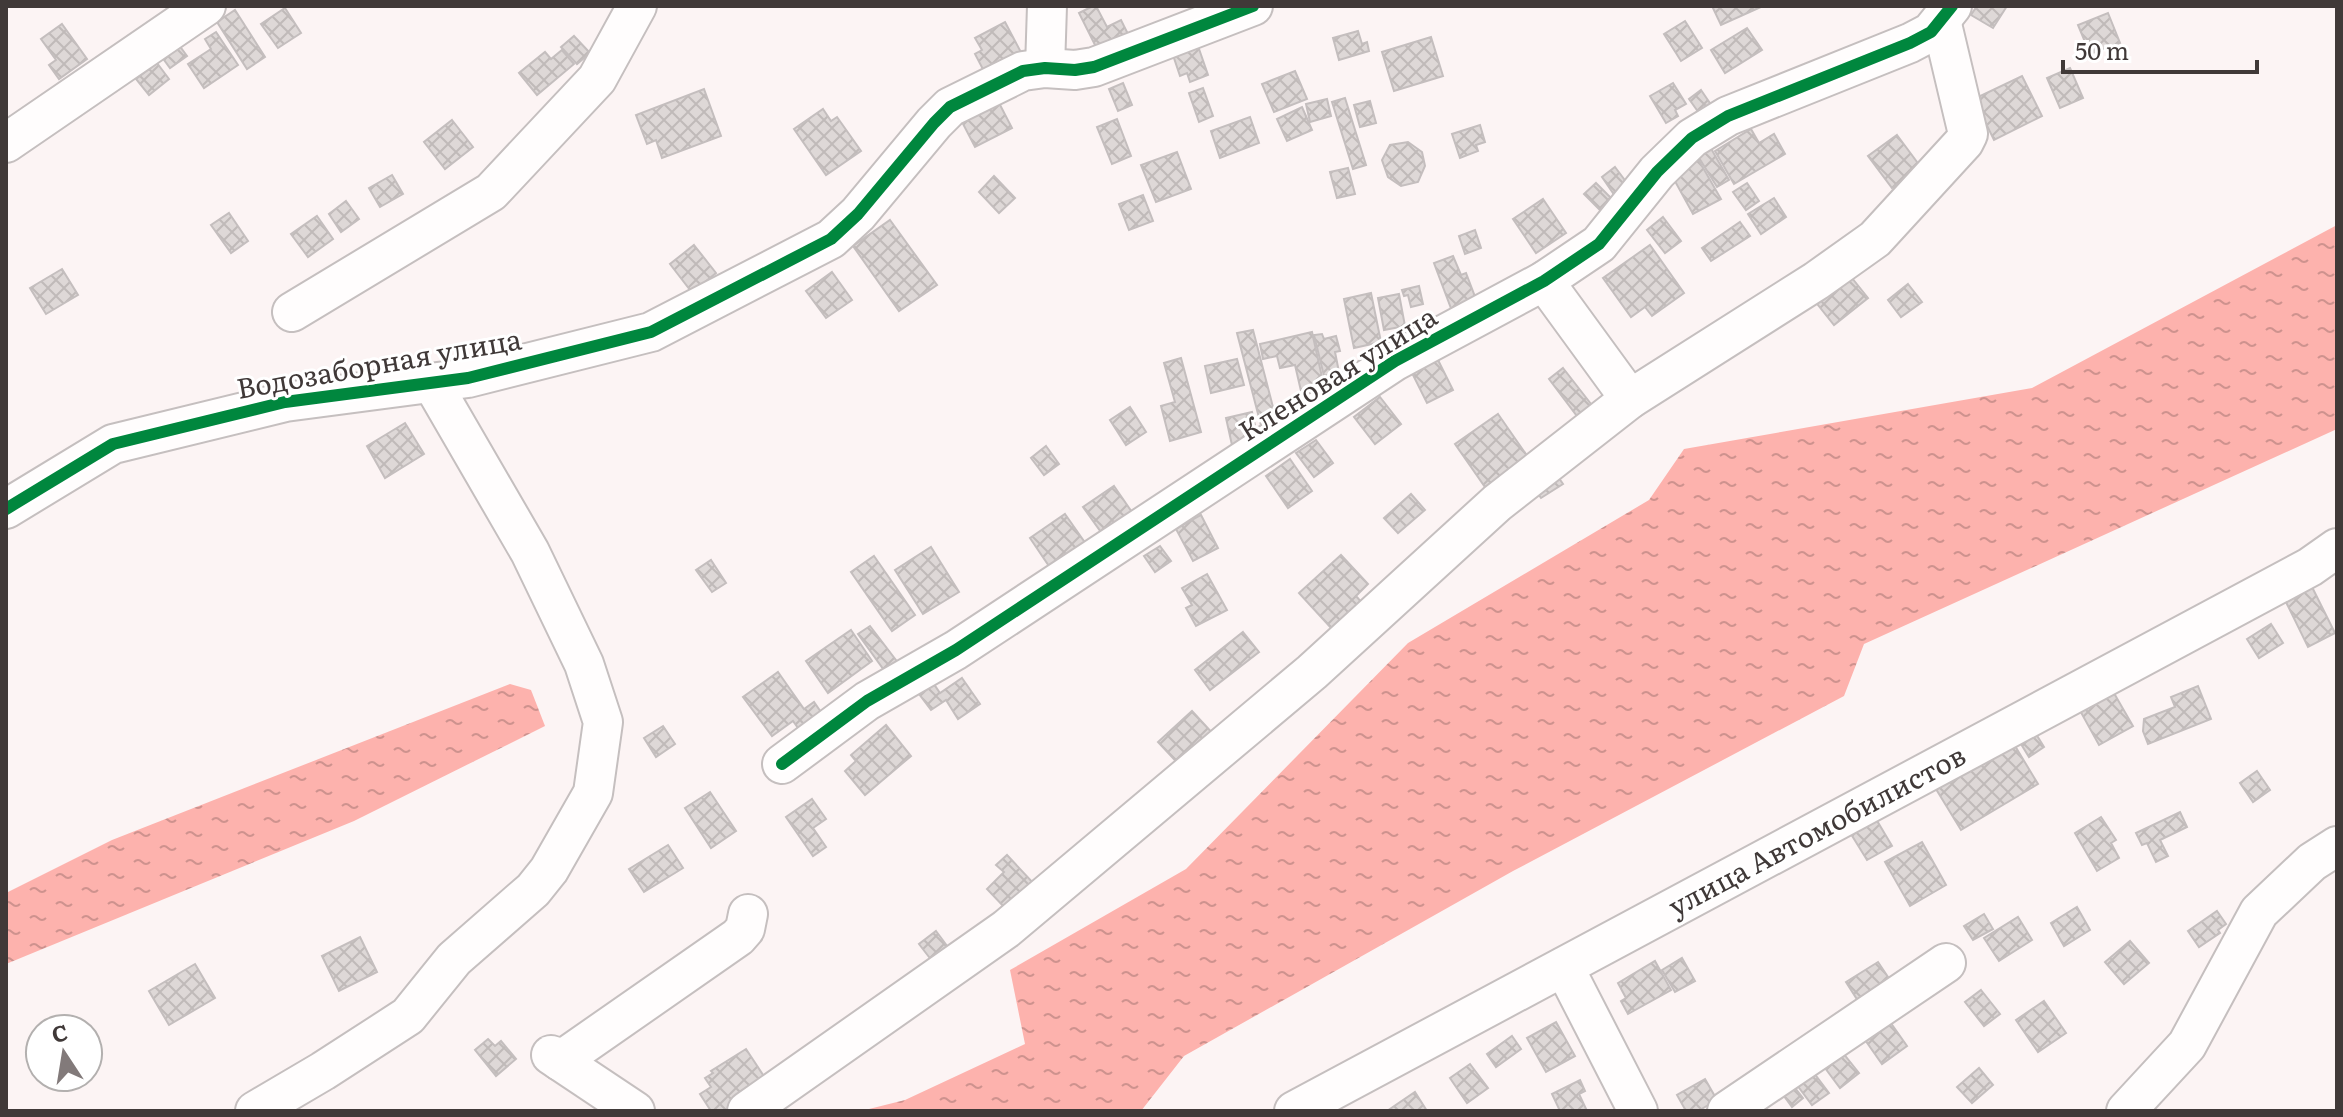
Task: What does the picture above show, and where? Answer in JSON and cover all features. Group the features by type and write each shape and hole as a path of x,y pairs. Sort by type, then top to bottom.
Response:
{"street":[{"path":"6,143 206,6"},
{"path":"292,312 491,192 597,79 637,6"},
{"path":"1045,68 1047,6"},
{"name":"Водозаборная улица","path":"6,509 113,444 285,402 468,378 651,332 831,239 858,214 950,107 1023,71 1094,67 1253,6"},
{"path":"747,1111 1006,929 1312,672 1497,503 1630,399 1816,281 1875,239 1968,134 1947,13"},
{"name":"Кленовая улица","path":"782,764 867,701 956,650 1395,361 1544,281 1599,244 1657,172 1692,138 1728,116 1910,43 1931,32 1947,13"},
{"path":"1544,281 1630,399"},
{"path":"255,1111 408,1016 454,959 533,890 549,870 593,793 603,722 584,664 530,552 432,383"},
{"name":"улица Автомобилистов","path":"1294,1111 2296,574 2337,548"},
{"path":"2126,1111 2187,1045 2259,912 2312,862 2337,846"},
{"path":"635,1111 556,1058 738,937 745,929 748,914"},
{"path":"1727,1111 1946,963"},
{"path":"1564,967 1638,1111"}],"water":[{"path":"2337,225 2337,429 1864,644 1844,696 1513,871 1184,1056 1141,1111 861,1111 905,1100 1025,1044 1010,970 1186,869 1408,643 1649,500 1684,449 2032,388"},
{"path":"510,684 531,690 545,726 354,821 6,964 6,893 112,840"}],"building":[{"path":"1096,6 1107,27 1121,20 1128,34 1097,49 1079,13"},
{"path":"1712,6 1763,6 1721,25"},
{"path":"1977,6 2007,6 1993,28 1971,15"},
{"path":"285,8 301,33 278,48 261,24"},
{"path":"235,10 265,57 247,69 217,22"},
{"path":"2108,13 2120,43 2090,54 2078,25"},
{"path":"1685,21 1702,48 1681,61 1664,34"},
{"path":"1005,22 1024,58 987,77 975,54 982,50 975,38"},
{"path":"62,24 87,59 59,79 49,65 56,60 41,39"},
{"path":"1747,28 1762,50 1725,73 1711,50"},
{"path":"1358,31 1362,44 1367,42 1369,51 1339,60 1333,38"},
{"path":"216,32 238,65 204,88 188,64 211,49 205,39"},
{"path":"574,36 590,53 577,64 561,47"},
{"path":"1431,37 1443,76 1394,91 1382,52"},
{"path":"176,41 187,56 170,68 159,53"},
{"path":"1198,46 1208,75 1190,82 1187,73 1180,76 1173,55"},
{"path":"562,50 574,64 537,95 519,73 545,52 551,59"},
{"path":"157,63 169,79 149,95 136,79"},
{"path":"2070,68 2083,98 2060,108 2047,78"},
{"path":"1295,71 1307,99 1274,112 1262,84"},
{"path":"2022,76 2042,116 1994,140 1974,99"},
{"path":"1123,83 1132,105 1118,111 1109,89"},
{"path":"1673,83 1686,104 1675,110 1678,116 1666,123 1650,96"},
{"path":"1203,88 1213,116 1199,122 1189,93"},
{"path":"704,89 721,136 662,158 656,140 647,144 636,115"},
{"path":"1701,90 1716,112 1704,120 1689,99"},
{"path":"1345,98 1366,165 1353,169 1332,102"},
{"path":"1327,99 1331,116 1310,122 1306,104"},
{"path":"998,101 1012,128 975,147 961,120"},
{"path":"1370,101 1376,123 1360,127 1354,105"},
{"path":"1302,107 1312,130 1287,141 1277,119"},
{"path":"823,109 831,121 837,117 861,151 826,175 794,129"},
{"path":"1250,117 1259,143 1220,158 1211,131"},
{"path":"1117,119 1131,156 1112,164 1097,127"},
{"path":"452,120 473,147 445,169 424,142"},
{"path":"1480,125 1485,142 1476,145 1478,151 1460,158 1452,134"},
{"path":"1751,129 1759,143 1774,134 1785,154 1734,184 1715,151"},
{"path":"1897,135 1920,166 1892,188 1868,156"},
{"path":"1408,142 1422,152 1425,166 1418,182 1401,186 1388,177 1382,160 1390,145"},
{"path":"1709,145 1729,180 1717,187 1696,153"},
{"path":"1177,152 1191,189 1156,202 1141,165"},
{"path":"1698,159 1721,199 1693,214 1671,174"},
{"path":"1615,167 1627,183 1613,193 1602,177"},
{"path":"1348,168 1355,194 1337,198 1330,172"},
{"path":"392,175 403,194 380,207 369,188"},
{"path":"994,176 1015,198 999,213 979,192"},
{"path":"1596,183 1614,201 1602,212 1584,194"},
{"path":"1747,183 1759,201 1746,210 1733,192"},
{"path":"1143,195 1153,221 1129,230 1119,204"},
{"path":"1774,198 1786,217 1761,234 1748,214"},
{"path":"1543,199 1566,233 1536,253 1513,219"},
{"path":"346,201 359,219 341,232 329,214"},
{"path":"229,213 248,241 231,253 211,225"},
{"path":"317,216 333,239 308,257 291,234"},
{"path":"1663,217 1681,241 1665,253 1647,230"},
{"path":"890,220 937,285 899,311 853,246"},
{"path":"1740,222 1750,236 1711,261 1702,248"},
{"path":"1475,230 1481,248 1465,254 1459,236"},
{"path":"694,245 716,273 694,295 670,264"},
{"path":"1650,245 1684,293 1652,316 1645,307 1631,317 1603,278"},
{"path":"1453,256 1461,275 1466,273 1477,302 1452,311 1434,263"},
{"path":"62,269 78,295 46,314 30,288"},
{"path":"832,272 852,300 826,318 806,291"},
{"path":"1848,273 1868,298 1834,325 1814,300"},
{"path":"1908,284 1922,302 1901,317 1888,300"},
{"path":"1419,286 1423,304 1411,307 1408,295 1404,296 1402,290"},
{"path":"1371,293 1381,342 1354,348 1344,299"},
{"path":"1399,294 1405,326 1384,330 1378,298"},
{"path":"1253,330 1274,411 1282,409 1287,427 1263,433 1237,333"},
{"path":"1312,332 1324,386 1301,391 1295,365 1280,368 1277,356 1263,359 1260,344"},
{"path":"1322,334 1324,339 1336,336 1340,351 1335,352 1339,372 1324,376 1314,335"},
{"path":"1436,356 1453,390 1427,403 1410,369"},
{"path":"1181,358 1201,432 1170,441 1161,406 1175,402 1164,363"},
{"path":"1237,359 1244,385 1211,393 1205,366"},
{"path":"1563,368 1598,413 1583,424 1549,379"},
{"path":"1380,397 1401,424 1375,444 1354,417"},
{"path":"1130,407 1146,432 1126,445 1110,420"},
{"path":"1252,412 1258,439 1232,445 1226,418"},
{"path":"1498,414 1528,457 1485,487 1455,444"},
{"path":"405,423 424,454 385,478 367,446"},
{"path":"1316,440 1333,463 1314,477 1296,453"},
{"path":"1046,446 1059,464 1044,475 1031,458"},
{"path":"1290,459 1312,491 1288,508 1266,476"},
{"path":"1554,471 1563,484 1541,498 1533,486"},
{"path":"1114,486 1136,518 1106,539 1083,507"},
{"path":"1411,494 1425,510 1398,533 1384,518"},
{"path":"1065,514 1086,544 1051,569 1030,538"},
{"path":"1201,515 1218,548 1193,561 1176,529"},
{"path":"1160,546 1171,561 1155,572 1144,556"},
{"path":"931,547 959,592 923,614 895,570"},
{"path":"1341,555 1368,584 1356,596 1362,603 1333,630 1299,593"},
{"path":"874,556 915,615 892,631 851,572"},
{"path":"711,560 726,583 712,592 696,570"},
{"path":"1207,574 1227,610 1196,626 1186,608 1192,605 1182,588"},
{"path":"2311,585 2335,633 2308,647 2284,598"},
{"path":"2271,624 2283,643 2259,658 2247,639"},
{"path":"870,626 902,668 889,677 858,634"},
{"path":"851,630 872,661 828,693 806,661"},
{"path":"1243,632 1259,652 1210,690 1195,670"},
{"path":"778,672 804,709 814,702 825,718 803,735 793,721 772,736 743,697"},
{"path":"962,678 980,704 958,719 946,700 931,710 916,690 931,680 940,693"},
{"path":"2198,686 2211,719 2148,744 2143,731 2144,719 2175,707 2171,697"},
{"path":"2111,688 2133,726 2099,745 2078,707"},
{"path":"1192,711 1216,737 1186,772 1158,742"},
{"path":"886,725 911,756 865,795 845,771 856,761 851,755"},
{"path":"663,726 675,744 656,757 644,738"},
{"path":"2036,734 2044,747 2029,757 2021,744"},
{"path":"2009,736 2038,784 1961,830 1936,789 1992,756"},
{"path":"2257,771 2270,790 2253,802 2240,783"},
{"path":"710,792 736,831 711,848 685,808"},
{"path":"812,799 826,819 813,828 826,847 813,856 786,817"},
{"path":"2180,812 2187,827 2160,840 2168,856 2156,862 2147,843 2142,845 2136,833"},
{"path":"2101,817 2116,840 2111,843 2119,858 2097,871 2075,833"},
{"path":"1876,819 1892,846 1867,860 1851,834"},
{"path":"1922,842 1946,885 1910,906 1885,862"},
{"path":"668,845 683,868 644,892 629,869"},
{"path":"1007,855 1035,885 1008,911 987,889 1004,872 996,865"},
{"path":"2077,907 2090,930 2064,946 2051,923"},
{"path":"2217,911 2226,924 2218,930 2220,933 2199,947 2188,931"},
{"path":"1984,914 1993,929 1973,940 1964,926"},
{"path":"2018,917 2032,940 1999,961 1984,938"},
{"path":"936,931 956,958 939,970 919,944"},
{"path":"360,937 377,972 339,991 322,956"},
{"path":"2130,941 2149,963 2124,984 2105,962"},
{"path":"1682,958 1695,981 1675,992 1662,970"},
{"path":"1655,961 1671,990 1628,1014 1621,1001 1626,998 1618,983"},
{"path":"1878,962 1892,983 1860,1004 1846,982"},
{"path":"195,964 215,998 169,1025 149,991"},
{"path":"1981,990 2000,1014 1984,1026 1965,1002"},
{"path":"2044,1001 2066,1033 2038,1052 2016,1020"},
{"path":"1888,1019 1907,1046 1882,1064 1863,1037"},
{"path":"1556,1022 1575,1056 1546,1072 1527,1038"},
{"path":"1512,1036 1521,1049 1496,1067 1487,1054"},
{"path":"488,1039 495,1046 501,1041 516,1059 496,1076 475,1050"},
{"path":"746,1049 769,1084 727,1111 711,1111 700,1094 711,1087 705,1078"},
{"path":"1843,1053 1859,1073 1840,1088 1825,1068"},
{"path":"1470,1064 1488,1088 1467,1103 1450,1078"},
{"path":"1979,1068 1993,1085 1972,1103 1957,1087"},
{"path":"1811,1069 1829,1093 1812,1105 1794,1081"},
{"path":"1705,1079 1717,1100 1698,1111 1686,1111 1677,1095"},
{"path":"1580,1080 1585,1091 1579,1094 1587,1111 1560,1111 1552,1094"},
{"path":"1792,1084 1803,1098 1792,1107 1781,1092"},
{"path":"1415,1092 1427,1111 1387,1111"}],"cycle path":[{"path":"6,509 113,444 285,402 468,378 651,332 831,239 858,214 950,107 1023,71 1094,67 1253,6"},
{"path":"782,764 867,701 956,650 1395,361 1544,281 1599,244 1657,172 1692,138 1728,116 1910,43 1931,32 1952,6"}]}
